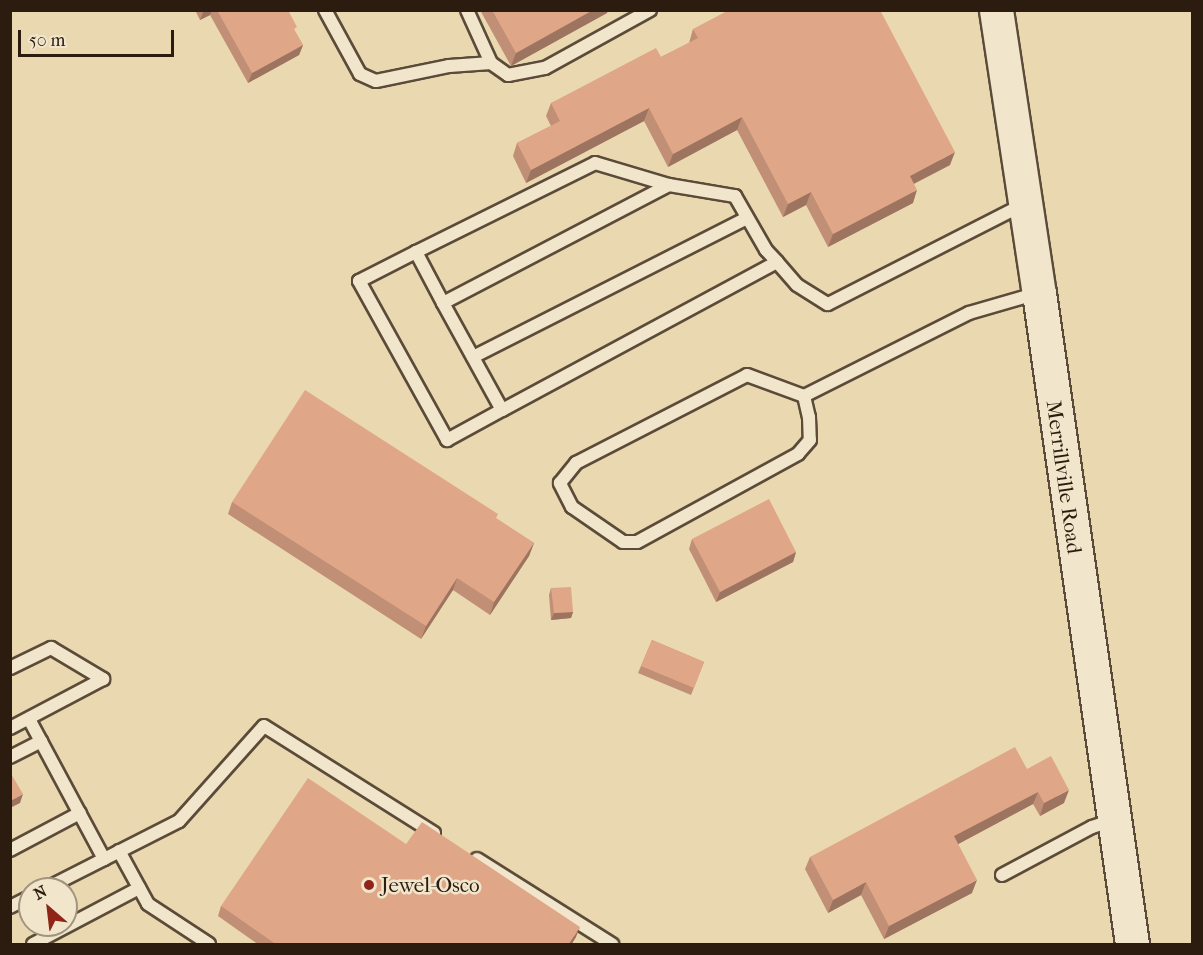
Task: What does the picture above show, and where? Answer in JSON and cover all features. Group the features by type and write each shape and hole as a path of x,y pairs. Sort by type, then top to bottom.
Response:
{"street":[{"name":"Merrillville Road","path":"996,10 1039,293 1132,945"}],"lane":[{"path":"325,10 360,74 375,81 449,66 491,63"},
{"path":"467,10 491,63 508,75 545,68 650,10"},
{"path":"777,262 447,440 359,281 595,163 669,185 735,196 766,250 777,262 797,285 828,304 1025,203"},
{"path":"443,303 669,185"},
{"path":"473,357 747,218"},
{"path":"416,252 502,410"},
{"path":"804,396 809,417 810,440 798,454 637,542 623,542 572,507 560,483 576,463 747,375 804,396 969,313 1039,293"},
{"path":"10,668 51,648 103,679 10,728"},
{"path":"29,718 104,859"},
{"path":"69,877 179,821 264,726 443,838"},
{"path":"10,757 41,741"},
{"path":"10,850 80,813"},
{"path":"1002,875 1092,826 1113,820"},
{"path":"119,851 148,904 209,945"},
{"path":"463,851 612,945"},
{"path":"33,945 139,888"}],"building":[{"path":"217,10 288,10 297,27 294,29 303,45 252,73"},
{"path":"492,10 593,10 516,53"},
{"path":"729,10 880,10 955,152 910,176 917,190 833,234 811,192 788,204 742,117 673,154 649,108 531,170 517,143 560,121 551,103 656,48 661,57 698,38 693,29"},
{"path":"305,390 498,514 496,518 534,543 494,602 457,578 426,626 232,502"},
{"path":"769,499 796,552 720,592 692,539"},
{"path":"571,587 573,612 554,613 551,588"},
{"path":"652,640 704,662 694,688 641,666"},
{"path":"1015,747 1027,769 1051,756 1069,790 1044,803 1038,792 954,836 977,880 889,926 866,882 833,900 810,857"},
{"path":"10,772 23,794 10,801"},
{"name":"Jewel-Osco","path":"308,778 406,844 422,822 580,927 568,945 277,945 221,906"}],"place":[{"name":"Jewel-Osco","path":"369,885"}]}
